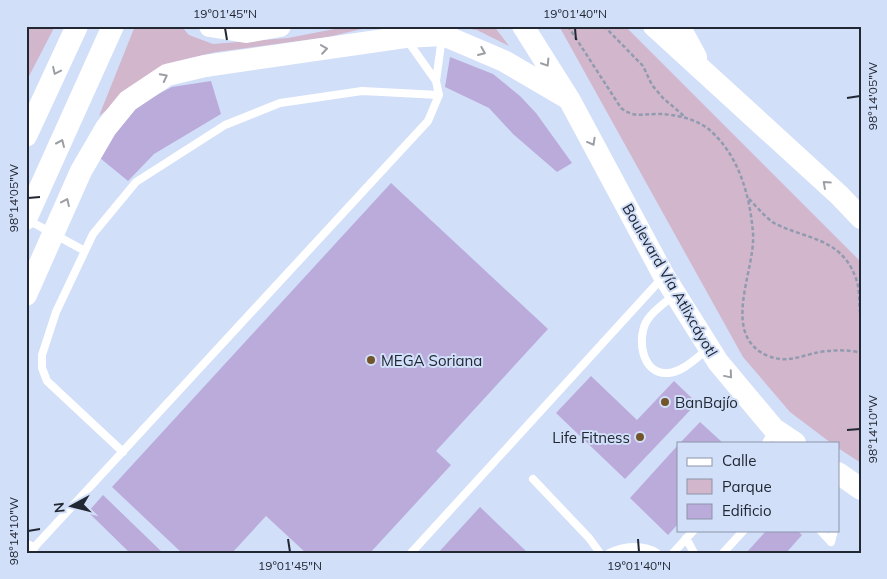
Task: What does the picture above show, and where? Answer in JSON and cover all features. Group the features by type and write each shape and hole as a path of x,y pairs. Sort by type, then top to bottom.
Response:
{"main road":[{"path":"26,136 77,26"},
{"path":"26,219 113,26"},
{"path":"210,26 246,32 280,26"},
{"name":"Boulevard Vía Atlixcáyotl","path":"523,26 569,99 670,285 718,362 770,436 791,442"},
{"path":"654,26 839,195 861,218"},
{"path":"679,26 708,77"},
{"path":"26,295 52,232 81,171 106,128 128,101 167,75 205,66 405,37 443,35 504,61 569,99"},
{"path":"840,474 861,489"}],"lane":[{"path":"28,552 123,452 428,121 439,95 436,80 443,35"},
{"path":"405,37 436,80"},
{"path":"123,452 47,381 42,368 42,354 56,312 93,234 136,182 225,125 280,104 362,91 439,95"},
{"path":"26,219 85,251"},
{"path":"670,285 648,318 642,331 642,354 655,370 668,373 688,366 709,347"},
{"path":"411,553 670,285"},
{"path":"533,479 589,538 600,553"},
{"path":"674,553 692,532"},
{"path":"723,553 742,532"},
{"path":"822,532 831,542 834,532"},
{"path":"686,538 694,553"},
{"path":"609,553 620,548 637,547 657,553"}],"path":[{"path":"568,26 621,108 628,114 641,117 656,114 685,117"},
{"path":"604,26 643,66 652,85 685,117 712,132 737,165 748,198 753,235 741,313 751,342 766,355 778,359 798,359 816,353 861,352"},
{"path":"748,198 772,222 796,233 818,238 842,256 855,275 861,297 861,318"}],"green space":[{"path":"26,26 55,26 26,82"},
{"path":"135,26 181,26 189,35 213,44 288,38 350,26 374,26 328,37 216,52 165,64 99,116"},
{"path":"451,26 494,26 509,46 477,30"},
{"path":"559,26 625,26 861,262 861,463 840,449 840,442 830,442 790,412 743,357"}],"building":[{"path":"450,57 493,74 520,96 536,113 572,163 557,172 513,134 489,108 445,87"},
{"path":"211,81 221,114 154,154 128,181 100,158 114,127 140,103 172,87"},
{"path":"391,183 548,329 436,451 451,465 370,553 306,553 266,516 232,553 182,553 112,487"},
{"path":"591,376 637,420 674,381 697,403 625,479 556,413"},
{"path":"700,422 722,442 681,442"},
{"path":"677,446 677,525 668,535 630,498"},
{"path":"103,495 163,553 130,553 88,512"},
{"path":"480,507 528,553 438,553"},
{"path":"765,532 799,532 802,535 786,553 746,553"}],"place":[{"name":"MEGA Soriana","path":"371,360"},
{"name":"BanBajío","path":"665,402"},
{"name":"Life Fitness","path":"640,437"}]}
